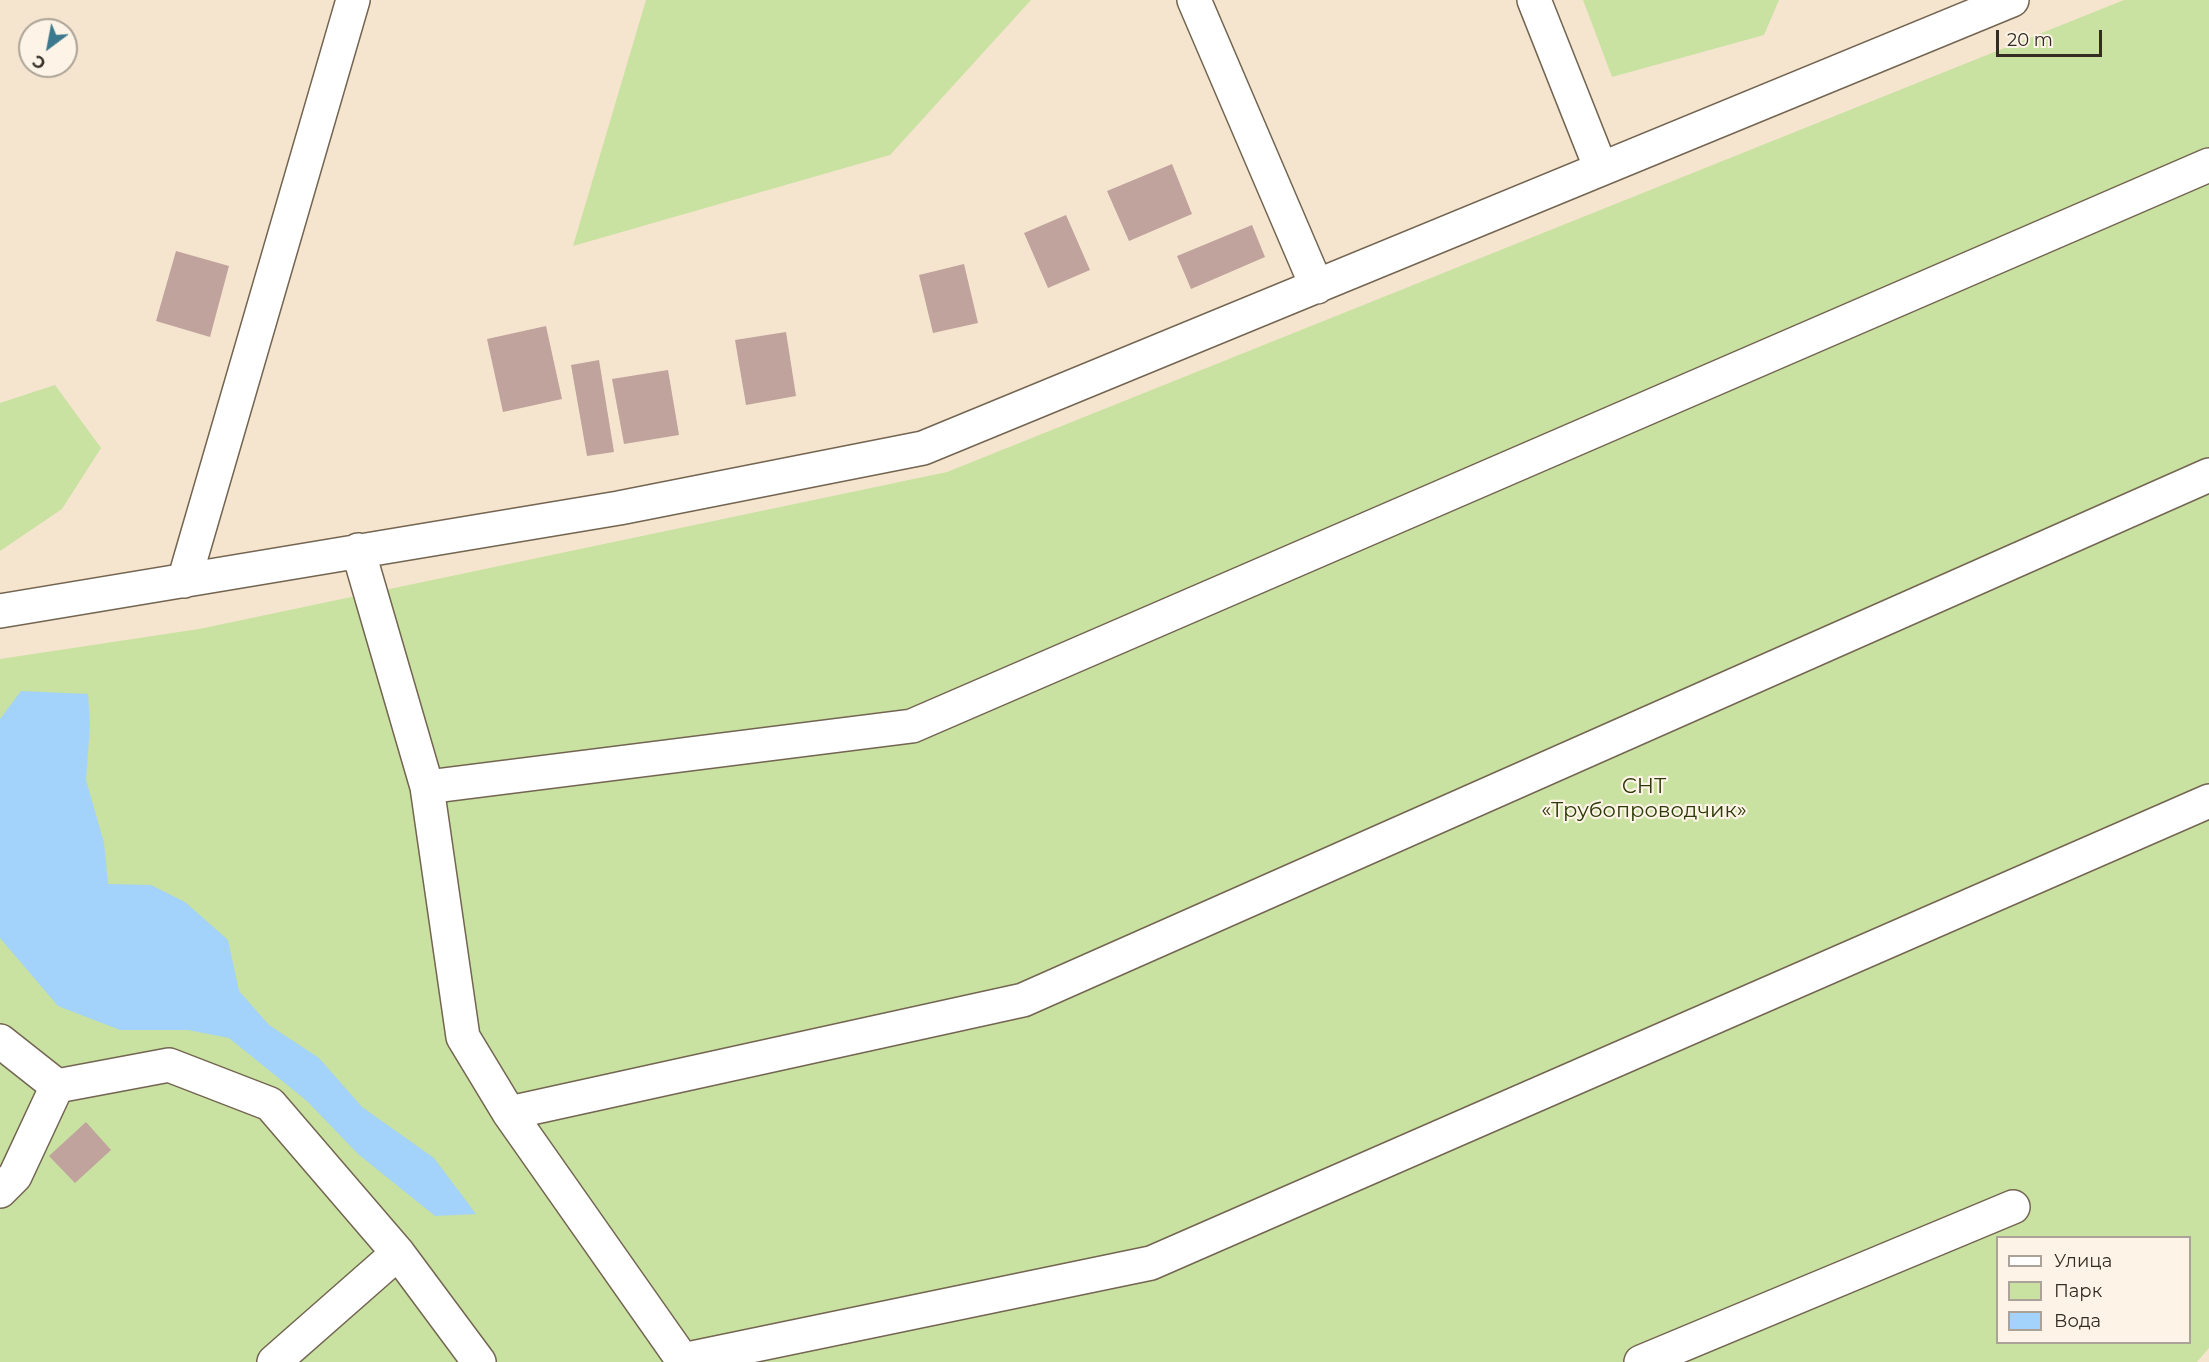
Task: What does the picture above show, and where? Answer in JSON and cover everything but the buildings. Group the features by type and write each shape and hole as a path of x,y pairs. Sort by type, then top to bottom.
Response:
{"street":[{"path":"184,581 353,0"},
{"path":"1194,0 1317,286"},
{"path":"1534,0 1601,169"},
{"path":"0,610 619,508 923,448 2012,0"},
{"path":"427,787 912,726 2209,165"},
{"path":"509,1113 1023,1000 2209,475"},
{"path":"357,550 427,787 463,1037 509,1113 684,1361 1151,1263 2209,801"},
{"path":"0,1041 57,1086 169,1065 270,1104 398,1253 479,1362"},
{"path":"0,1191 15,1176 57,1086"},
{"path":"1641,1362 2013,1207"},
{"path":"274,1362 398,1253"}],"green space":[{"path":"646,0 1031,0 890,155 573,246"},
{"path":"1583,0 1779,0 1764,35 1612,77"},
{"name":"СНТ «Трубопроводчик»","path":"2124,0 2209,0 2209,1348 2197,1362 0,1362 0,659 199,629 947,472"},
{"path":"55,385 101,448 62,509 0,551 0,403"}],"water":[{"path":"21,691 88,694 90,725 86,780 104,843 108,884 151,885 185,902 228,940 239,991 269,1025 319,1058 362,1107 434,1158 476,1214 435,1216 358,1154 307,1101 229,1038 188,1030 120,1030 58,1006 0,938 0,719"}]}
